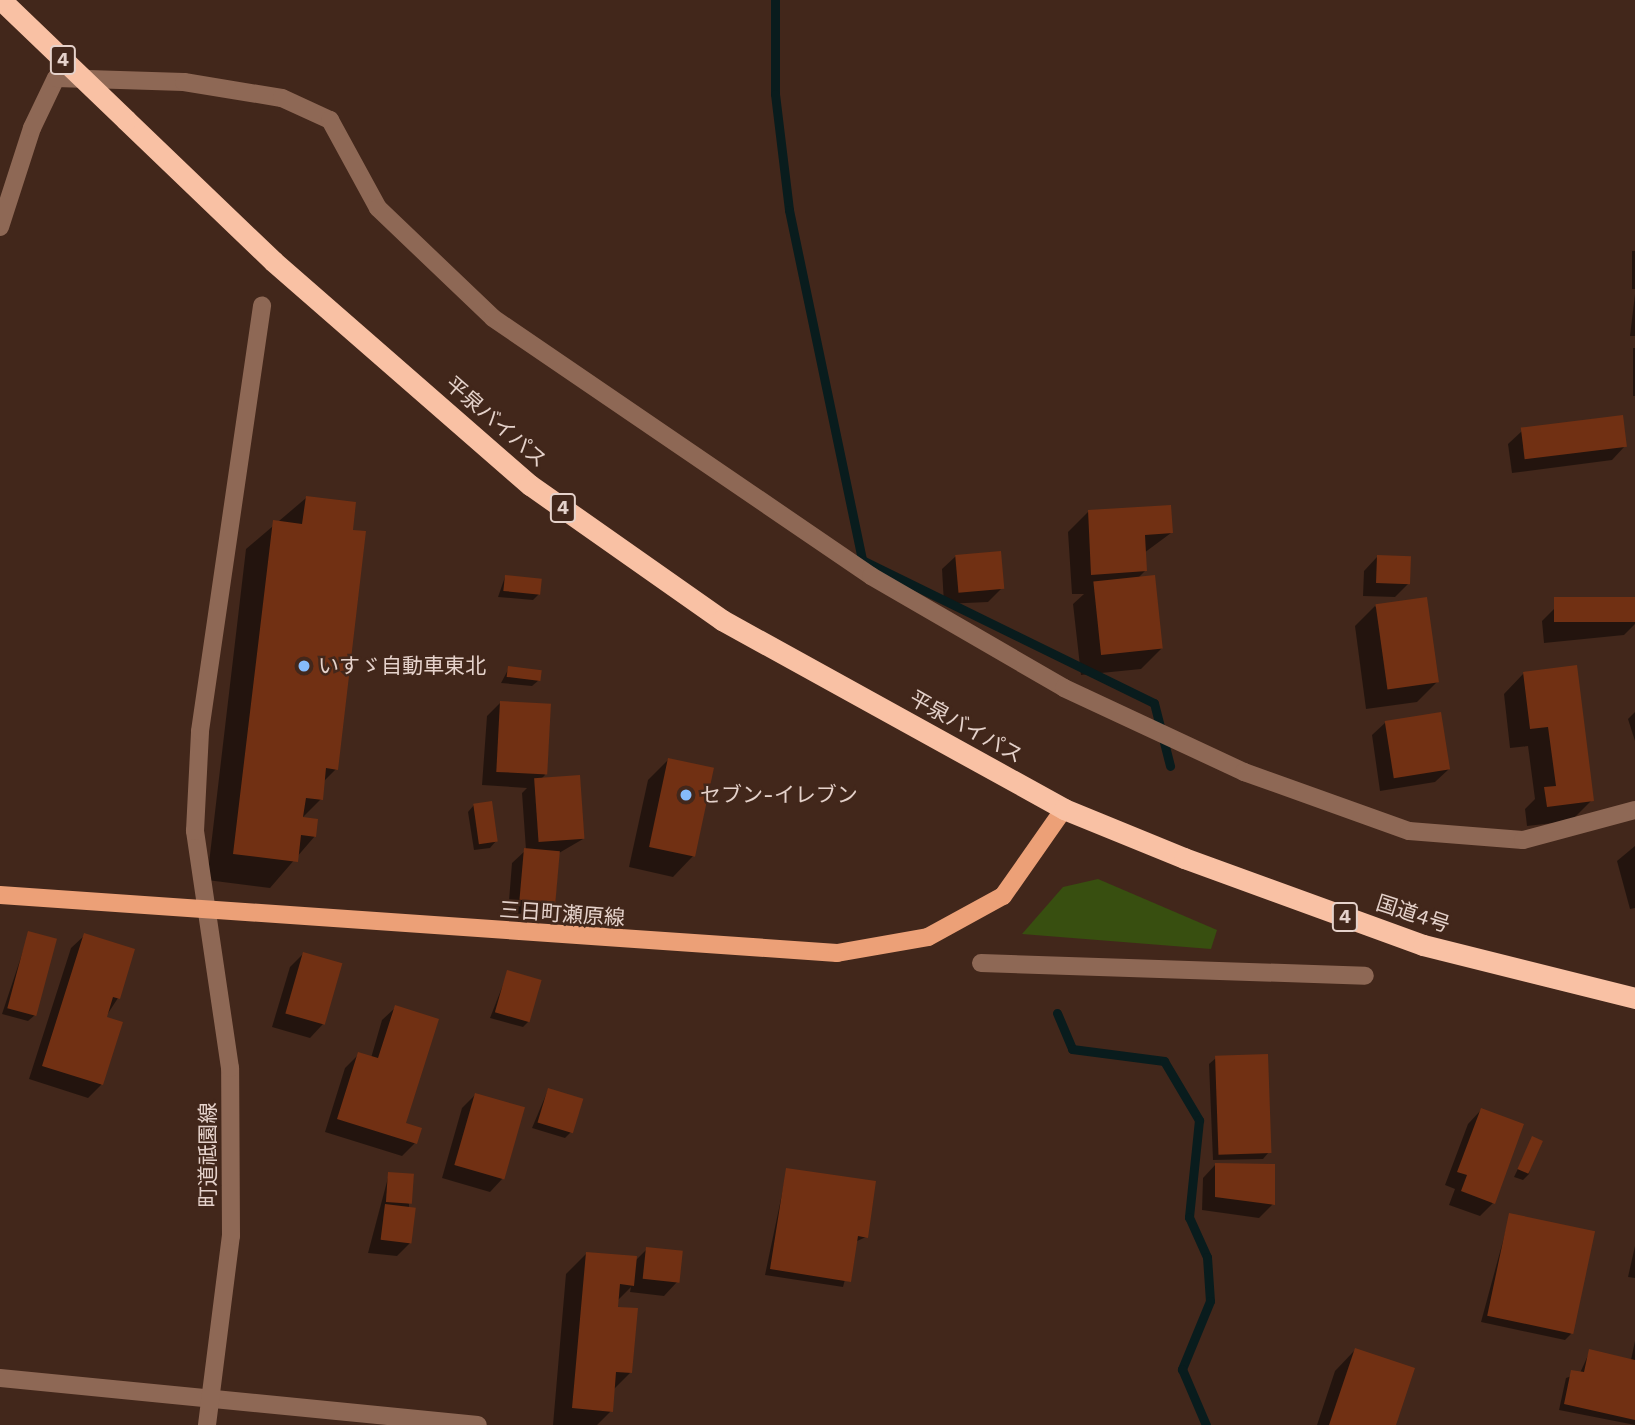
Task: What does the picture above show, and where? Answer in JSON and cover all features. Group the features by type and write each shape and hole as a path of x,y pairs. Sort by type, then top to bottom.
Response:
{"highway":[{"name":"平泉バイパス","path":"1,0 274,261 530,485 722,620 1064,809"},
{"name":"国道4号","path":"1064,809 1423,945 1635,998"}],"main road":[{"name":"三日町瀬原線","path":"0,895 837,953 928,937 1003,896 1064,809"}],"street":[{"path":"0,227 32,128 56,78 184,82 282,98 330,120 378,208 493,318 871,576 1064,688 1244,772 1409,831 1523,840 1635,810"},
{"name":"町道祗園線","path":"209,1425 231,1236 230,1110 208,911 195,831 200,731 262,305"},
{"path":"981,962 1365,976"},
{"path":"0,1378 478,1425"}],"green space":[{"path":"1098,879 1217,930 1211,949 1022,934 1063,887"}],"building":[{"path":"1623,415 1627,447 1525,459 1521,428"},
{"path":"306,496 356,502 353,530 366,531 338,770 326,768 323,800 306,798 303,817 318,819 316,837 301,835 298,862 233,854 273,520 302,524"},
{"path":"1171,505 1173,533 1145,535 1147,571 1091,575 1088,510"},
{"path":"1001,551 1004,589 958,593 955,555"},
{"path":"1377,555 1411,556 1410,584 1376,583"},
{"path":"505,575 542,579 540,595 503,591"},
{"path":"1155,575 1163,649 1101,655 1093,581"},
{"path":"1427,597 1439,682 1387,689 1376,604"},
{"path":"1554,597 1635,597 1635,622 1554,622"},
{"path":"1577,665 1594,801 1547,807 1544,787 1556,786 1548,727 1530,729 1523,672"},
{"path":"508,666 542,670 540,681 507,677"},
{"path":"500,701 551,704 547,775 496,772"},
{"path":"1441,712 1450,769 1394,778 1385,721"},
{"path":"668,758 714,768 695,857 649,847"},
{"path":"580,775 584,839 539,842 534,778"},
{"path":"492,801 498,842 479,844 473,804"},
{"path":"524,848 560,851 555,903 519,900"},
{"path":"28,931 57,939 36,1016 7,1008"},
{"path":"84,933 135,949 120,999 113,997 107,1017 123,1022 103,1085 42,1066"},
{"path":"303,952 342,963 325,1025 285,1014"},
{"path":"507,970 542,980 529,1022 495,1012"},
{"path":"395,1005 439,1019 406,1123 422,1128 417,1144 337,1119 358,1052 378,1058"},
{"path":"1268,1054 1271,1153 1218,1155 1215,1056"},
{"path":"548,1088 583,1099 573,1133 537,1122"},
{"path":"475,1093 525,1107 504,1179 454,1165"},
{"path":"1481,1108 1524,1124 1495,1204 1461,1191 1467,1175 1457,1172"},
{"path":"1532,1136 1543,1141 1528,1174 1517,1169"},
{"path":"1215,1163 1275,1164 1275,1205 1215,1197"},
{"path":"786,1168 876,1181 868,1238 858,1236 851,1282 770,1269"},
{"path":"388,1172 414,1174 412,1204 386,1202"},
{"path":"385,1204 416,1208 411,1244 381,1240"},
{"path":"1509,1213 1595,1231 1573,1334 1487,1316"},
{"path":"646,1247 683,1251 679,1283 643,1279"},
{"path":"586,1252 637,1256 634,1286 620,1284 618,1307 638,1308 632,1373 616,1372 613,1412 572,1408"},
{"path":"1355,1348 1415,1368 1396,1425 1329,1425"},
{"path":"1589,1349 1635,1360 1635,1420 1564,1404 1571,1370 1584,1372"}],"waterway":[{"path":"775,0 775,94 789,210 862,560 1154,703 1170,766"},
{"path":"1057,1013 1072,1049 1164,1061 1199,1120 1189,1217 1207,1257 1210,1301 1182,1369 1206,1425"}],"place":[{"name":"いすゞ自動車東北","path":"304,666"},
{"name":"セブン-イレブン","path":"686,795"}]}
